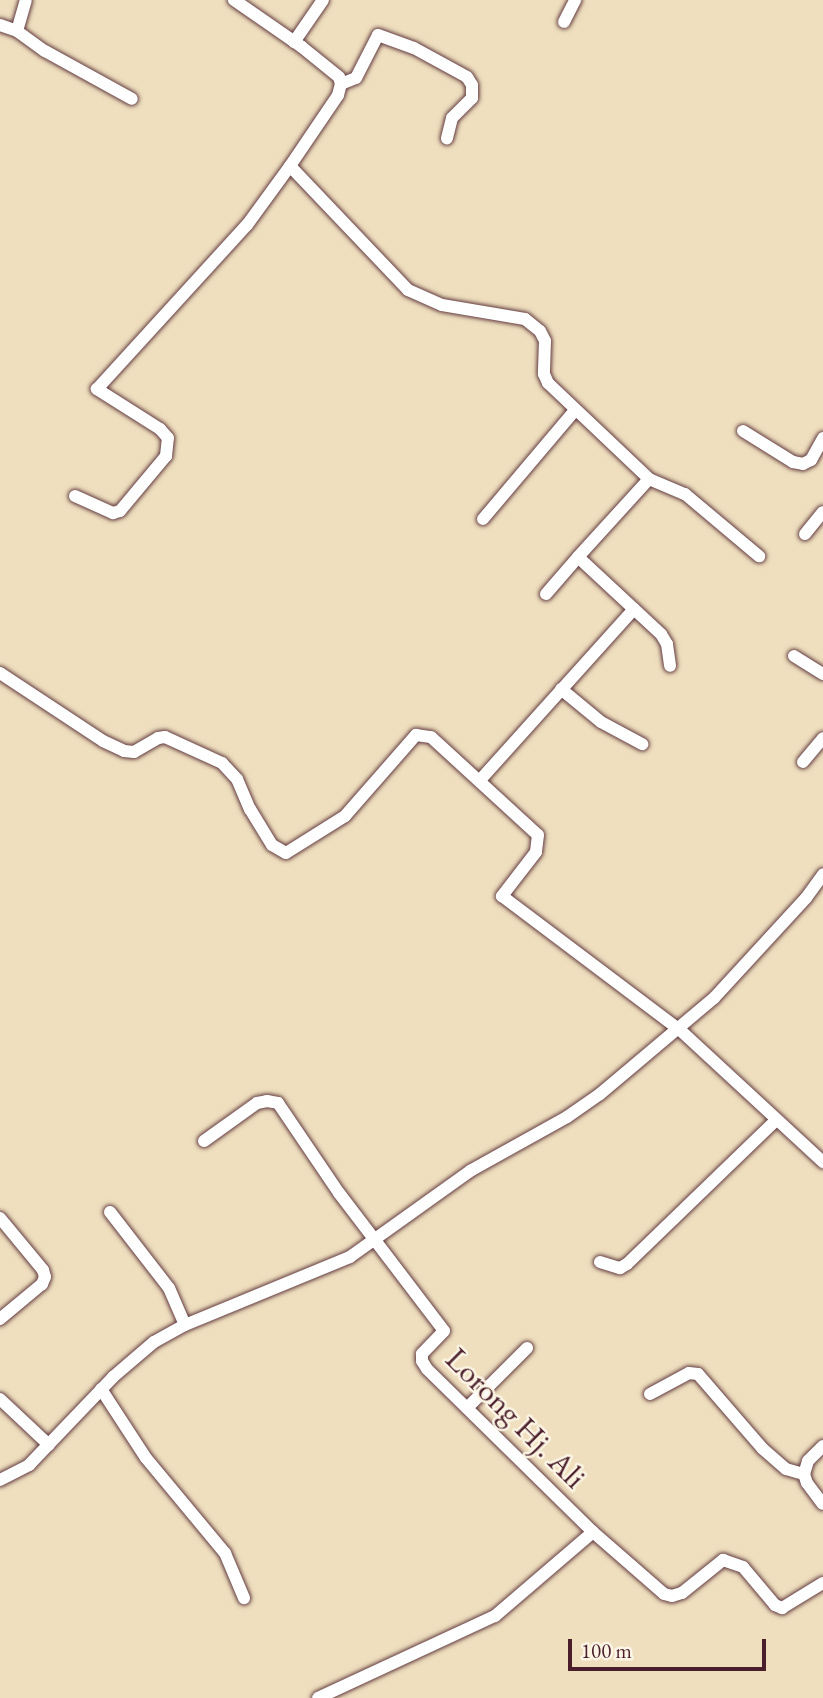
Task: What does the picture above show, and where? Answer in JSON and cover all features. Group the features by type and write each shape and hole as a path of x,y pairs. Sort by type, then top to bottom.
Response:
{"street":[{"path":"17,31 26,0"},
{"path":"75,496 113,513 120,512 166,456 168,438 160,429 97,389 247,225 338,95 341,84 339,77 294,41 234,0"},
{"path":"294,41 323,0"},
{"path":"564,23 575,0"},
{"path":"0,25 17,31 45,51 132,99"},
{"path":"341,84 356,78 378,34 414,48 467,77 472,85 472,98 452,118 447,138"},
{"path":"290,166 408,290 442,305 525,319 540,331 545,341 544,373 548,383 649,479 685,494 759,556"},
{"path":"483,519 575,410"},
{"path":"743,431 793,462 803,464 811,460 823,438"},
{"path":"546,594 649,479"},
{"path":"805,534 823,512"},
{"path":"578,556 661,634 667,644 670,666"},
{"path":"480,779 634,609"},
{"path":"794,656 823,674"},
{"path":"0,673 103,741 124,751 134,752 158,738 165,737 222,763 232,772 250,809 278,851 292,852 345,816 416,735 431,737 480,779 538,835 536,852 502,896 680,1030 823,1162"},
{"path":"561,690 601,722 642,744"},
{"path":"803,762 823,738"},
{"path":"0,1480 29,1465 101,1389 155,1342 186,1325 349,1257 470,1171 567,1117 680,1030 714,998 806,898 823,875"},
{"path":"204,1141 257,1103 278,1103 374,1239"},
{"path":"600,1262 620,1268 626,1264 776,1119"},
{"path":"110,1212 169,1288 186,1325"},
{"path":"0,1218 43,1270 45,1277 0,1319"},
{"name":"Lorong Hj. Ali","path":"374,1239 444,1331 422,1354 422,1361 593,1532 664,1594 672,1596 682,1593 723,1560 743,1567 775,1605 782,1608 823,1583"},
{"path":"467,1408 527,1348"},
{"path":"650,1394 689,1373 698,1374 763,1449 786,1469 804,1474 823,1504"},
{"path":"101,1389 146,1458 226,1553 244,1598"},
{"path":"0,1399 49,1445"},
{"path":"804,1474 808,1461 823,1446"},
{"path":"318,1698 495,1616 593,1532"}]}
